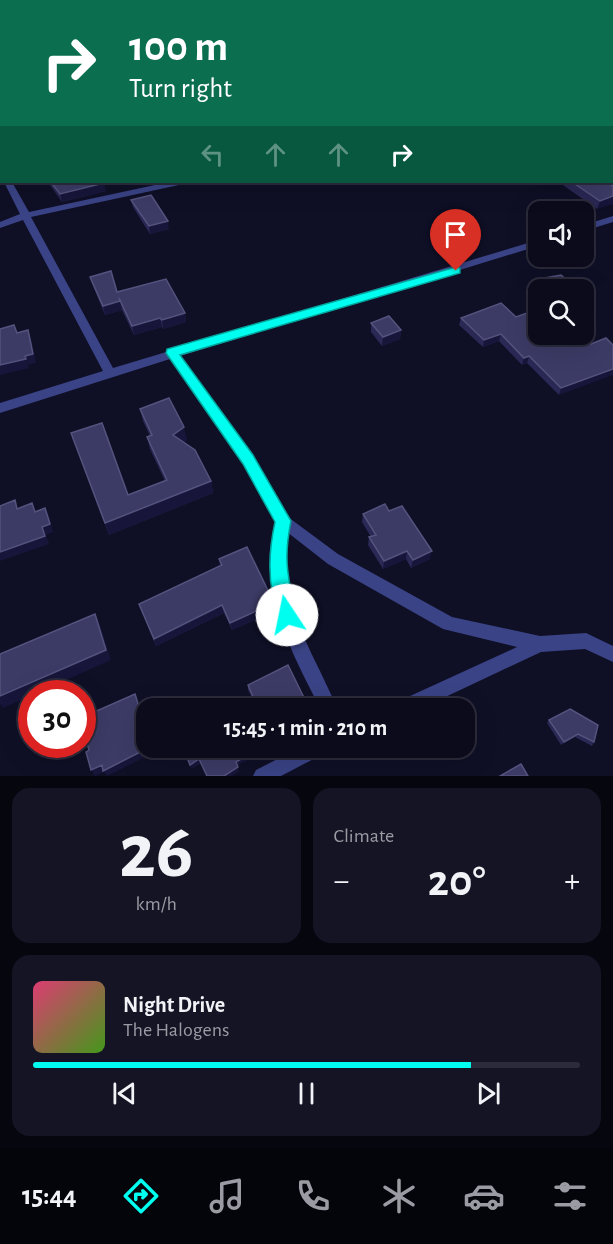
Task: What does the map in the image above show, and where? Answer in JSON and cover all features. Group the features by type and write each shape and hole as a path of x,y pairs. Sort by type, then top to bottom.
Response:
{"street":[{"path":"8,183 109,372"},
{"path":"0,225 24,216 173,183"},
{"path":"594,225 613,219"},
{"path":"0,408 172,353 414,284 528,246"},
{"path":"172,353 248,460 283,521 333,559 449,624 540,644 586,641 613,654"},
{"path":"283,521 277,549 287,615 303,657 324,698"},
{"path":"424,698 540,644"},
{"path":"262,776 297,758"}],"building":[{"path":"52,183 104,183 60,194"},
{"path":"573,183 608,183 613,186 613,196 600,201"},
{"path":"151,195 168,221 149,226 131,200"},
{"path":"111,271 117,292 166,279 185,313 132,326 119,298 120,301 103,306 90,277"},
{"path":"561,275 566,279 539,279"},
{"path":"501,303 516,317 528,313 528,345 594,345 594,343 606,338 613,345 613,369 561,388 529,356 524,358 501,334 484,340 461,318"},
{"path":"389,316 401,330 383,337 371,323"},
{"path":"14,325 17,333 28,330 33,354 25,356 26,359 0,365 0,329"},
{"path":"169,398 184,427 173,435 195,450 211,481 105,523 71,433 102,423 128,495 167,480 147,437 152,435 140,409"},
{"path":"15,500 17,509 32,503 35,512 45,508 50,524 42,527 45,536 0,552 0,506"},
{"path":"385,504 389,511 402,506 432,551 413,560 407,551 384,561 369,537 376,535 363,514"},
{"path":"247,547 274,603 230,623 222,605 154,639 139,604 222,565 219,559"},
{"path":"95,614 106,650 37,680 18,680 18,688 0,696 0,654"},
{"path":"288,665 304,698 254,698 248,685"},
{"path":"135,694 136,754 103,771 102,765 91,770 88,758 96,758 96,711"},
{"path":"570,709 598,725 594,742 578,734 564,742 549,720"},
{"path":"187,758 243,758 236,762 238,767 224,776 207,776 199,759 190,765"},
{"path":"521,764 528,776 500,776"}],"route":[{"path":"287,615 277,549 283,521 248,460 172,353 456,271"}]}
